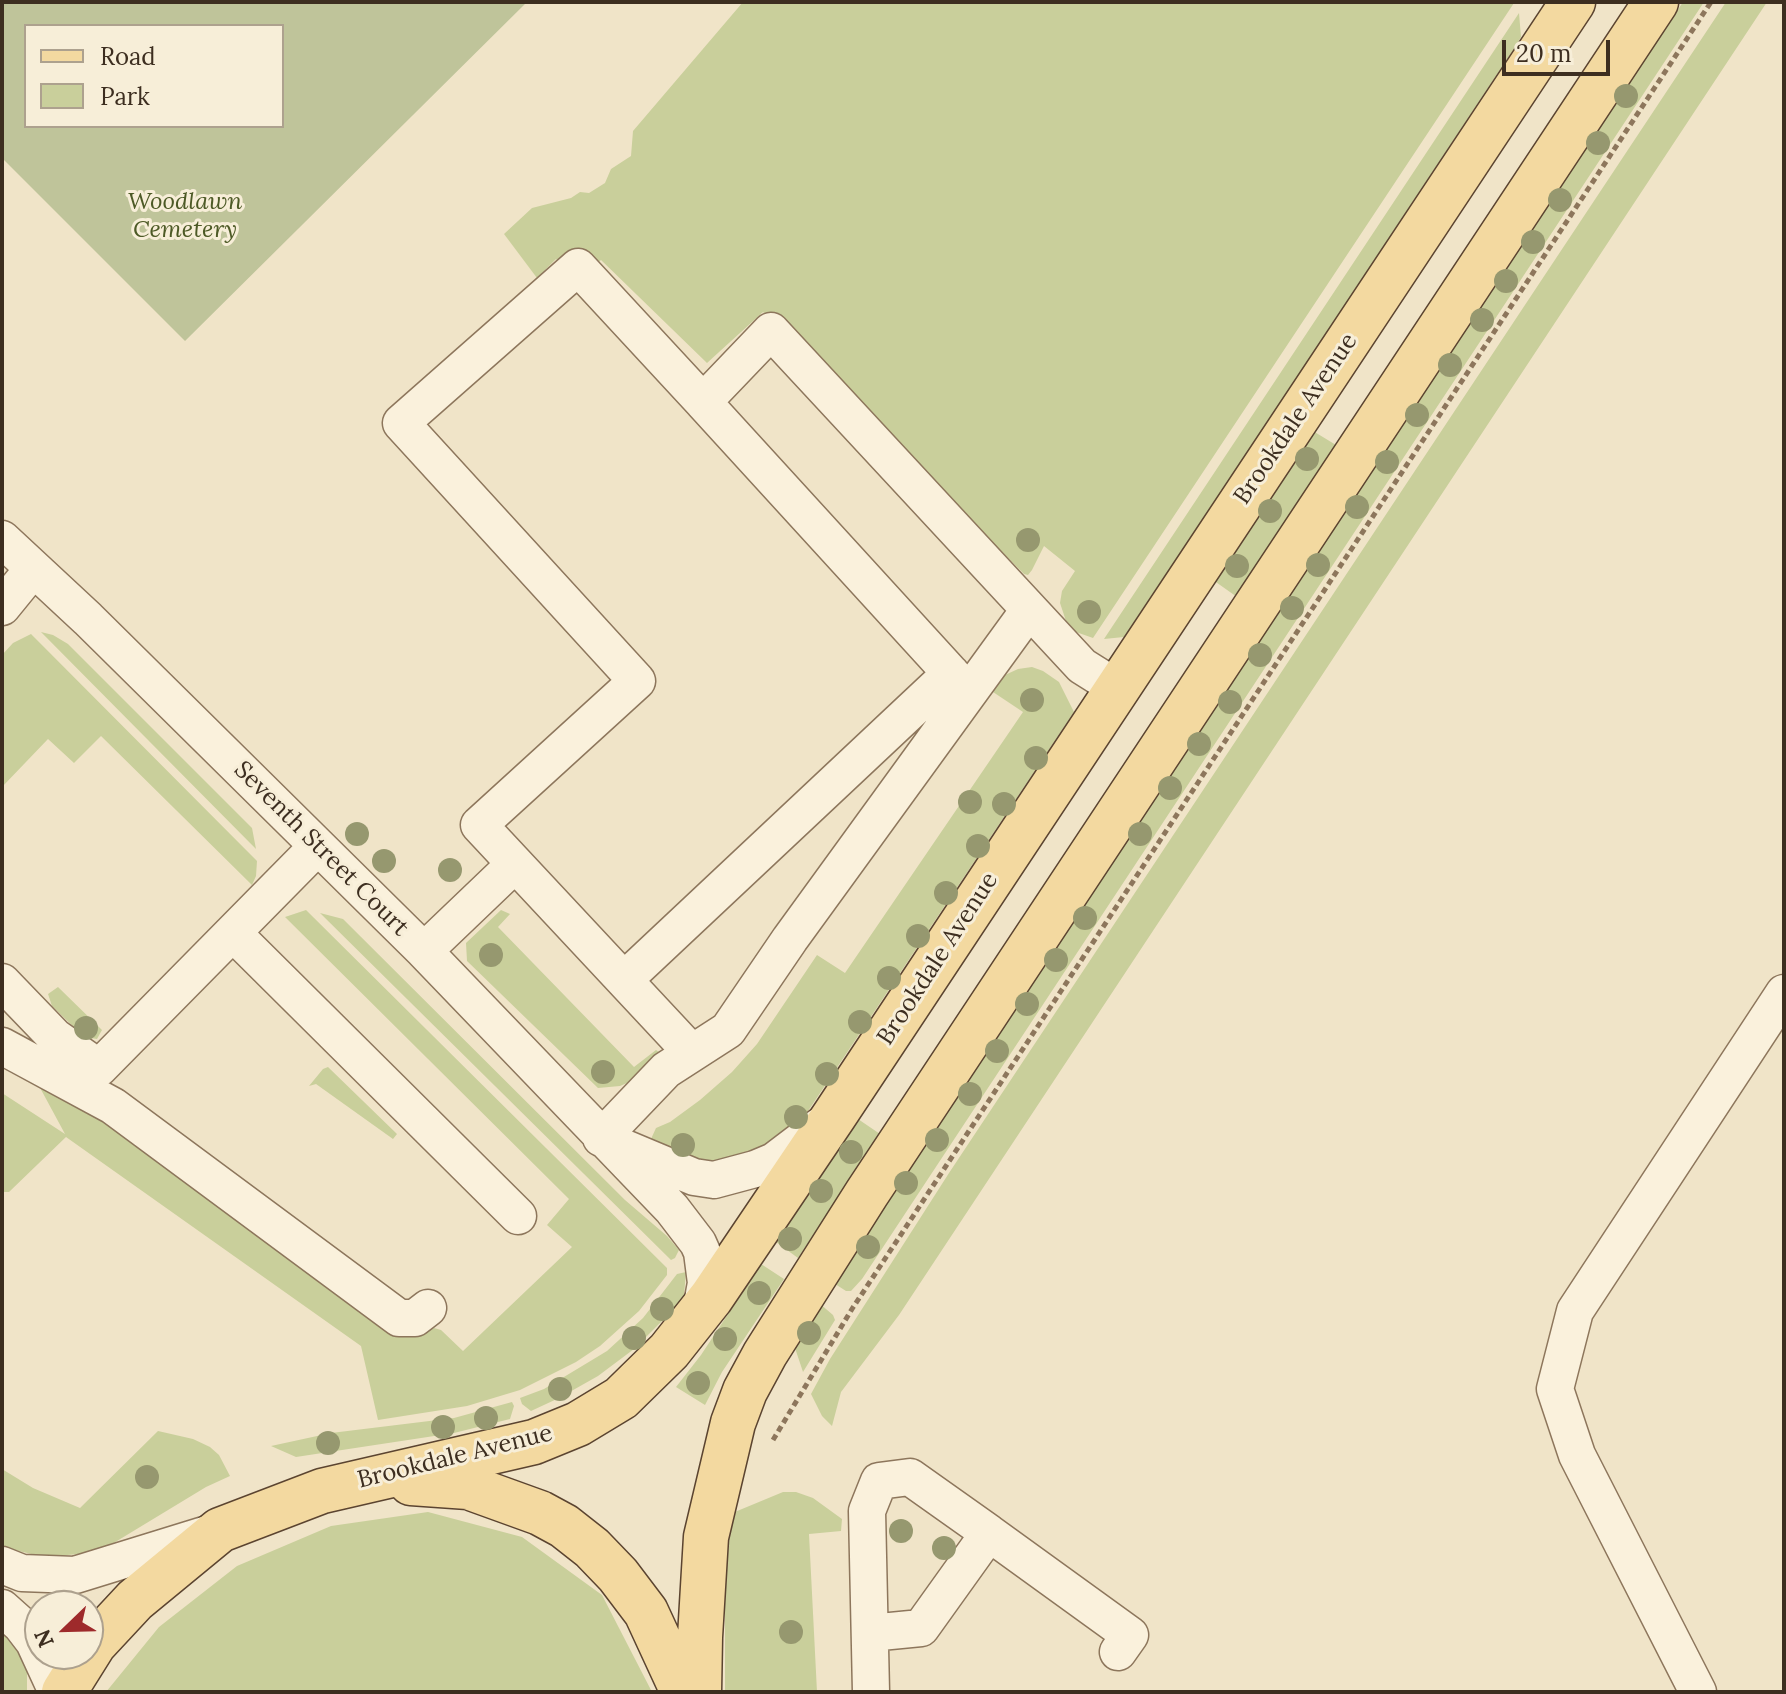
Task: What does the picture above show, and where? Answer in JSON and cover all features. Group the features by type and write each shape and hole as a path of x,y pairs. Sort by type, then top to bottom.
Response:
{"main road":[{"name":"Brookdale Avenue","path":"64,1692 94,1644 135,1600 220,1530 247,1517 322,1491 534,1442 578,1424 621,1398 669,1351 701,1310 834,1116 1573,2"},
{"path":"699,1692 706,1537 733,1423 745,1391 867,1193 1656,2"},
{"path":"365,1480 468,1487 540,1513 564,1526 592,1548 618,1575 646,1612 683,1692"}],"street":[{"path":"692,1053 479,825 637,681 401,423 578,267 960,682"},
{"path":"703,402 771,331 1082,666 1117,688"},
{"name":"Seventh Street Court","path":"2,539 88,619 424,951 672,1209 698,1243 706,1274 701,1310"},
{"path":"2,607 33,569"},
{"path":"624,980 960,682 1029,610"},
{"path":"601,1138 666,1070 728,1030 960,682"},
{"path":"2,982 55,1037 99,1068 317,847"},
{"path":"424,951 515,864"},
{"path":"233,933 518,1216"},
{"path":"1698,1692 1577,1455 1555,1389 1575,1311 1784,993"},
{"path":"2,1046 113,1106 399,1318 415,1318 428,1308"},
{"name":"Seventh Street Court","path":"601,1138 694,1177 714,1180 774,1161 834,1116"},
{"path":"871,1692 867,1511 879,1481 910,1477 989,1533 1130,1635 1118,1652"},
{"path":"2,1565 22,1573 75,1575 220,1530"},
{"path":"870,1633 921,1628 989,1533"},
{"path":"2,1608 34,1642 57,1692"}],"path":[{"path":"770,1444 852,1309 1711,2"}],"green space":[{"name":"Woodlawn Cemetery","path":"2,2 527,2 185,341 2,158"},
{"path":"743,2 1514,3 1093,638 1076,632 1066,621 1060,603 1062,591 1075,571 1044,546 1032,570 1028,575 1024,574 763,312 707,363 601,260 578,279 556,259 537,278 504,234 532,208 571,198 580,192 589,193 605,183 611,169 631,156 633,131"},
{"path":"1683,2 1704,2 862,1279 851,1291 832,1282"},
{"path":"1726,2 1767,2 899,1315 841,1392 832,1426 822,1416 811,1394 830,1359 949,1173"},
{"path":"1519,13 1521,37 1515,47 1266,424 1124,637 1104,639"},
{"path":"1313,431 1336,445 1237,597 1213,580"},
{"path":"41,632 68,644 252,828 256,849"},
{"path":"31,634 257,861 252,885 101,736 74,763 48,739 2,787 2,655 13,643"},
{"path":"1032,667 1059,682 1074,712 802,1120 781,1140 727,1161 701,1161 666,1151 651,1139 656,1128 670,1122 700,1100 732,1072 757,1044 817,955 845,973 1023,712 993,692 1005,675"},
{"path":"306,910 667,1268 667,1275 639,1311 600,1346 576,1362 520,1390 467,1406 378,1420 361,1346 66,1137 9,1192 2,1192 2,1093 65,1134 38,1084 99,1113 413,1335 434,1328 441,1330 463,1351 572,1247 547,1225 569,1199 285,917"},
{"path":"501,910 510,914 498,927 634,1067 656,1050 659,1052 634,1080 620,1086 598,1088 467,961 466,943"},
{"path":"320,913 343,919 625,1200 667,1236 679,1250 675,1258 671,1260"},
{"path":"58,987 102,1030 97,1039 84,1037 52,1006 48,994"},
{"path":"328,1067 397,1134 393,1139 316,1084 309,1086"},
{"path":"858,1119 880,1134 798,1258 776,1242"},
{"path":"761,1264 784,1279 722,1372 705,1405 676,1387"},
{"path":"686,1272 684,1295 634,1349 598,1376 559,1398 531,1411 522,1404 520,1398 544,1389 607,1351 643,1318 677,1274"},
{"path":"819,1303 835,1320 803,1372 793,1342"},
{"path":"512,1402 514,1406 510,1419 454,1433 296,1457 271,1446 331,1433 454,1418"},
{"path":"158,1431 193,1439 210,1447 219,1455 230,1476 98,1549 44,1557 2,1547 2,1469 33,1488 80,1508"},
{"path":"783,1492 796,1492 813,1498 842,1519 841,1531 809,1534 817,1692 725,1692 725,1575 730,1514"},
{"path":"428,1512 522,1537 602,1595 652,1692 106,1692 159,1627 237,1566 331,1526"},
{"path":"2,1629 20,1649 24,1659 27,1692 2,1692"}]}
